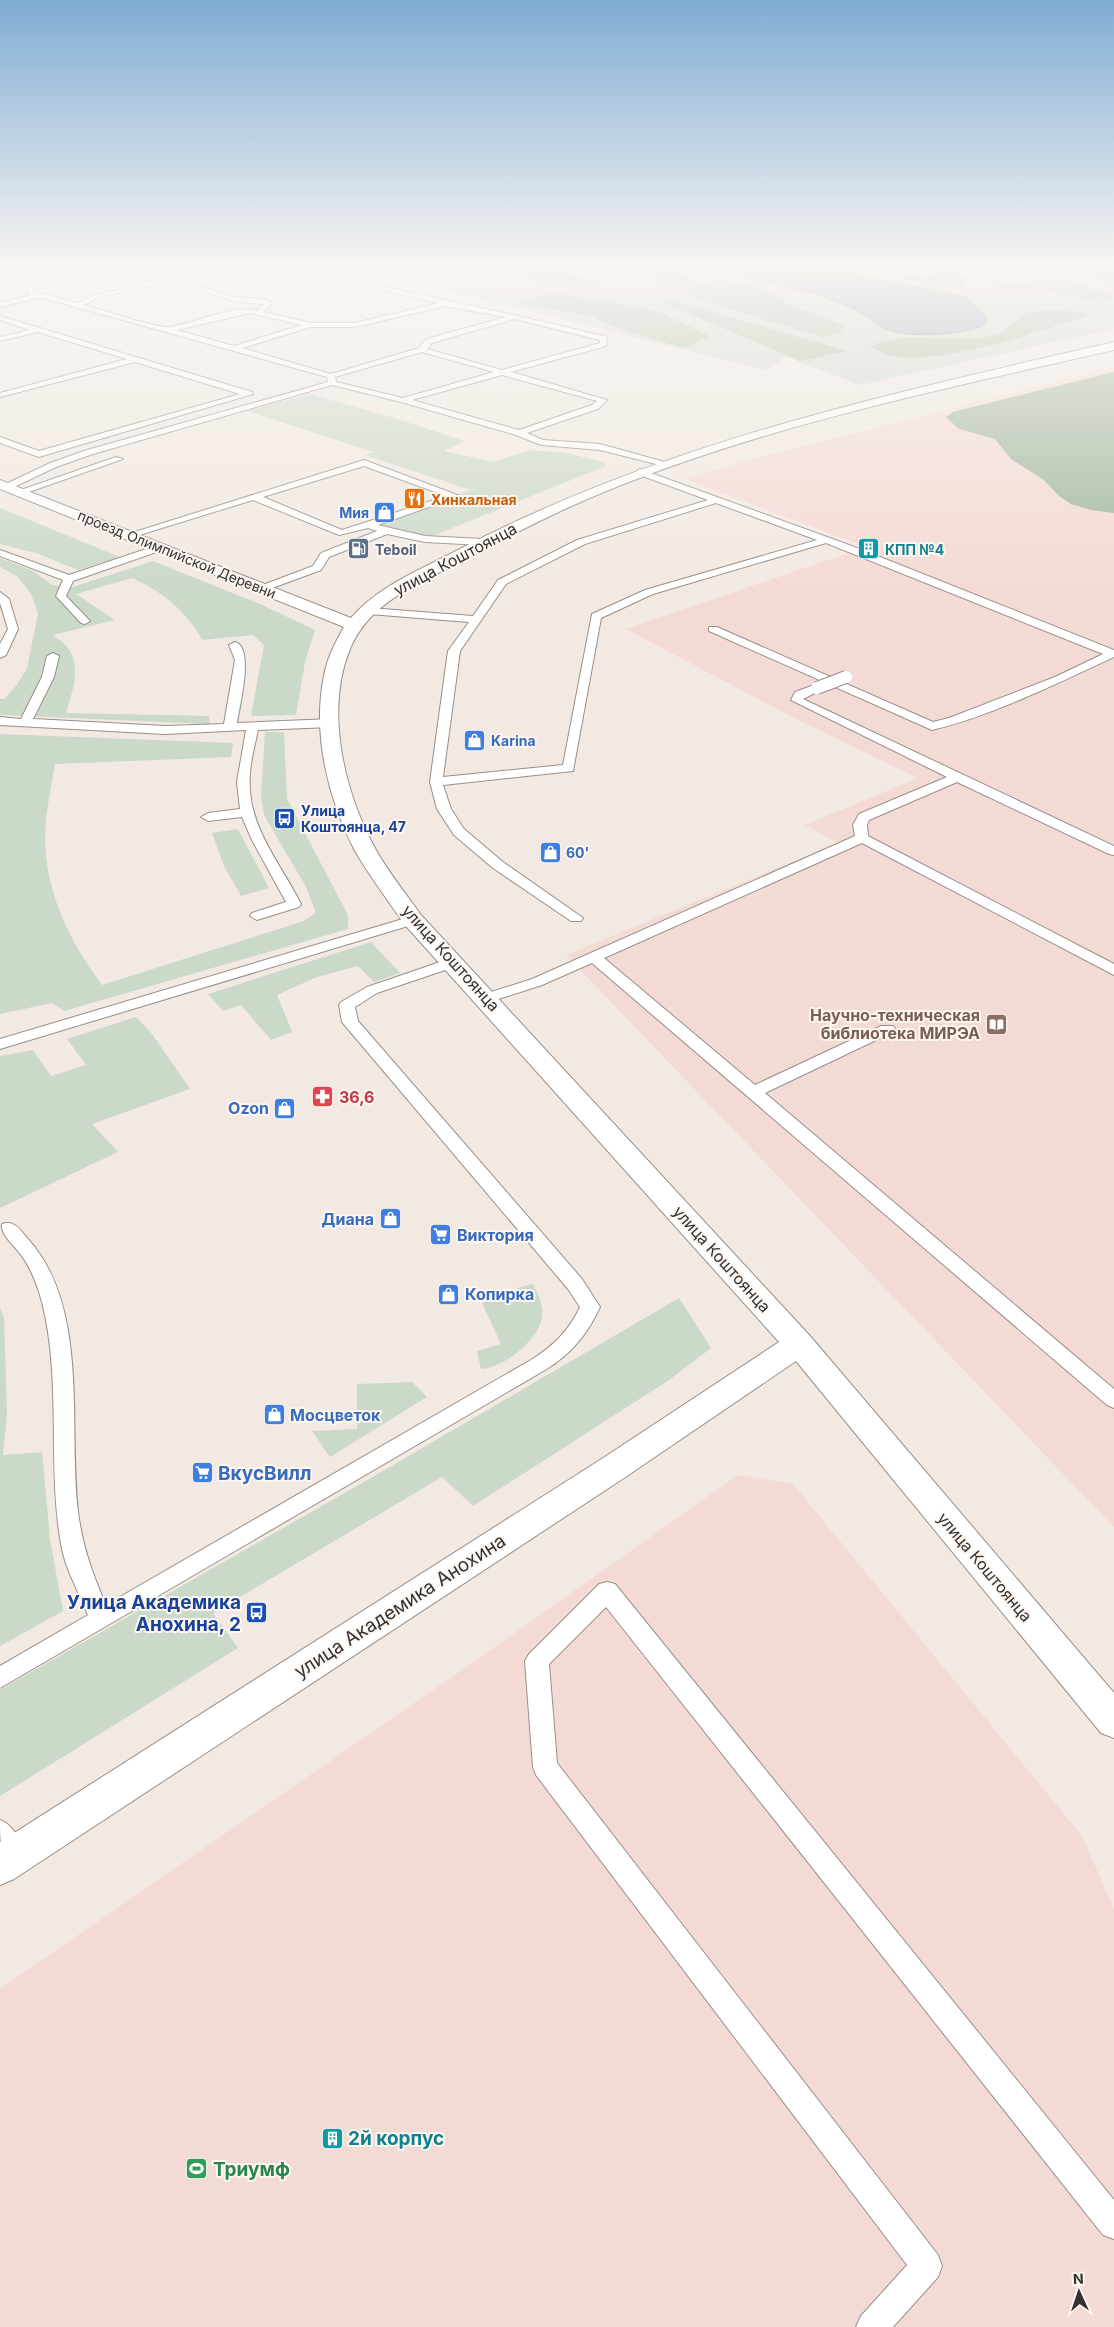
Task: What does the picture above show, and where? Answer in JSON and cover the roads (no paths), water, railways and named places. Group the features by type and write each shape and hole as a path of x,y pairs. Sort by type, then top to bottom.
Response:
{"street":[{"name":"улица Коштоянца","path":"998,374 803,420 664,463 608,484 482,542 379,600 354,625 339,656 332,682 330,723 339,780 344,799 361,841 385,881 413,920 487,998 799,1344 1114,1721"},
{"name":"проезд Олимпийской Деревни","path":"9,487 354,625"},
{"name":"улица Академика Анохина","path":"5,1851 620,1464 799,1344"}],"lane":[{"path":"0,396 82,374"},
{"path":"0,440 40,454 249,394 183,374"},
{"path":"315,374 549,443 600,447 664,463"},
{"path":"9,487 53,465 90,452 349,374"},
{"path":"403,400 496,374"},
{"path":"508,374 603,400 595,407 519,433"},
{"path":"9,487 119,460"},
{"path":"130,535 254,497 364,464 455,496 342,533 254,497"},
{"path":"640,472 827,540 1114,654"},
{"path":"576,918 498,865 459,832 444,809 436,782 454,650 502,582 581,542 718,500"},
{"path":"368,525 386,531 425,539 482,542"},
{"path":"264,588 317,568 324,555 386,531"},
{"path":"436,782 569,768 596,616 649,592 827,540"},
{"path":"0,553 69,579 161,547"},
{"path":"69,579 61,596 85,621"},
{"path":"0,595 4,599 13,629 0,655"},
{"path":"368,611 476,619"},
{"path":"713,629 932,726 971,714 1059,679 1114,654"},
{"path":"230,727 241,660 235,645"},
{"path":"25,723 48,677 53,656"},
{"path":"846,676 799,695 797,700 1114,851"},
{"path":"0,722 165,730 330,723"},
{"path":"253,726 247,753 244,798 252,828 294,904 257,916"},
{"path":"862,838 860,825 864,817 957,777"},
{"path":"208,817 248,812"},
{"path":"487,998 537,982 862,838"},
{"path":"862,838 1114,970"},
{"path":"0,1044 413,920"},
{"path":"594,957 1114,1400"},
{"path":"0,1678 538,1365 553,1355 579,1331 590,1307 575,1284 350,1022 347,1004 372,990 452,963"},
{"path":"754,1092 887,1029"},
{"path":"8,1228 38,1266 53,1308 63,1363 66,1491 72,1546 101,1619"},
{"path":"872,2327 927,2266 545,1767 537,1661 607,1590 1114,2224"}],"place":[{"name":"Хинкальная","path":"415,499"},
{"name":"Мия","path":"385,512"},
{"name":"Teboil","path":"359,549"},
{"name":"КПП №4","path":"869,549"},
{"name":"Karina","path":"475,740"},
{"name":"Улица Коштоянца, 47","path":"285,818"},
{"name":"60'","path":"550,852"},
{"name":"Научно-техническая библиотека МИРЭА","path":"996,1024"},
{"name":"36,6","path":"323,1097"},
{"name":"Ozon","path":"285,1108"},
{"name":"Диана","path":"390,1219"},
{"name":"Виктория","path":"441,1235"},
{"name":"Копирка","path":"449,1294"},
{"name":"Мосцветок","path":"274,1415"},
{"name":"ВкусВилл","path":"202,1473"},
{"name":"Улица Академика Анохина, 2","path":"257,1613"},
{"name":"2й корпус","path":"332,2138"},
{"name":"Триумф","path":"197,2169"}]}
